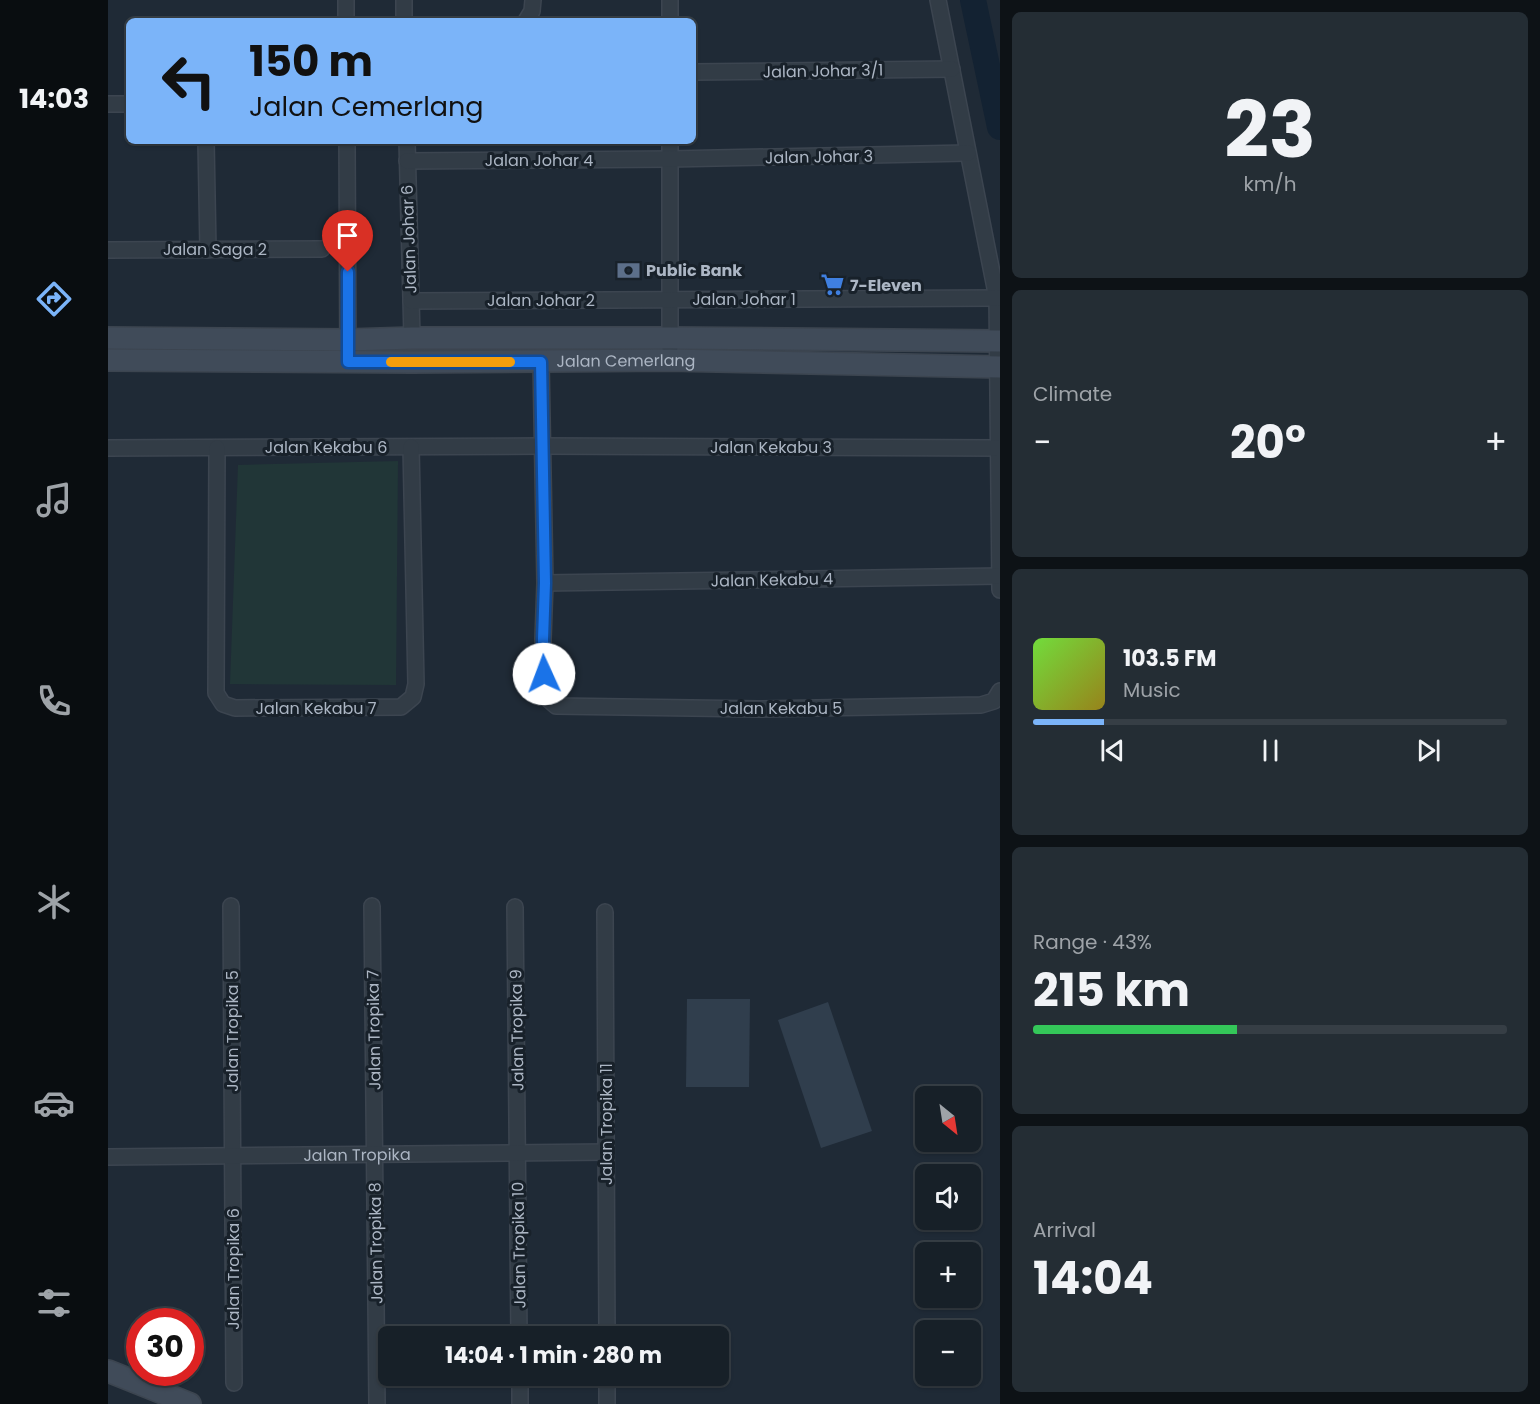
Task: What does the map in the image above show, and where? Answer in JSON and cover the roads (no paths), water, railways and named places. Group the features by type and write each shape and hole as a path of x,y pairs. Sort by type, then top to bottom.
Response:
{"main road":[{"name":"Jalan Cemerlang","path":"108,338 349,340 670,338 999,341"},
{"name":"Jalan Cemerlang","path":"108,360 541,362 670,360 999,367"},
{"path":"108,1371 190,1404"}],"street":[{"path":"346,0 346,18"},
{"path":"404,0 404,18"},
{"path":"670,0 670,18"},
{"path":"938,0 997,298 1000,590"},
{"name":"Jalan Johar 3/1","path":"696,72 952,69"},
{"path":"108,104 126,104"},
{"path":"206,144 208,249"},
{"path":"346,144 348,362"},
{"name":"Jalan Johar 6","path":"406,144 412,338"},
{"path":"670,144 670,360"},
{"name":"Jalan Johar 3","path":"670,159 968,153"},
{"name":"Jalan Johar 4","path":"407,161 670,159"},
{"name":"Jalan Saga 2","path":"108,250 322,249"},
{"name":"Jalan Johar 1","path":"670,300 997,298"},
{"name":"Jalan Johar 2","path":"411,301 670,300"},
{"path":"541,362 545,583"},
{"name":"Jalan Kekabu 6","path":"108,448 543,446"},
{"name":"Jalan Kekabu 3","path":"543,446 999,448"},
{"name":"Jalan Kekabu 7","path":"217,447 216,693 223,704 235,708 258,708 401,707 413,697 416,684 411,447"},
{"name":"Jalan Kekabu 4","path":"545,583 1000,576"},
{"name":"Jalan Kekabu 5","path":"545,583 543,639 545,692 548,699 556,706 759,709 981,705 994,701 1000,691"},
{"name":"Jalan Tropika 5","path":"231,906 233,1156"},
{"name":"Jalan Tropika 7","path":"372,906 375,1154"},
{"name":"Jalan Tropika 9","path":"515,907 518,1153"},
{"name":"Jalan Tropika 11","path":"605,912 607,1326"},
{"name":"Jalan Tropika","path":"108,1157 606,1152"},
{"name":"Jalan Tropika 10","path":"518,1153 519,1326"},
{"name":"Jalan Tropika 8","path":"375,1154 377,1404"},
{"name":"Jalan Tropika 6","path":"233,1156 234,1383"},
{"path":"520,1386 520,1404"},
{"path":"607,1386 607,1404"}],"waterway":[{"path":"973,0 1000,127"}],"place":[{"name":"Public Bank","path":"628,270"},
{"name":"7-Eleven","path":"832,285"}]}
